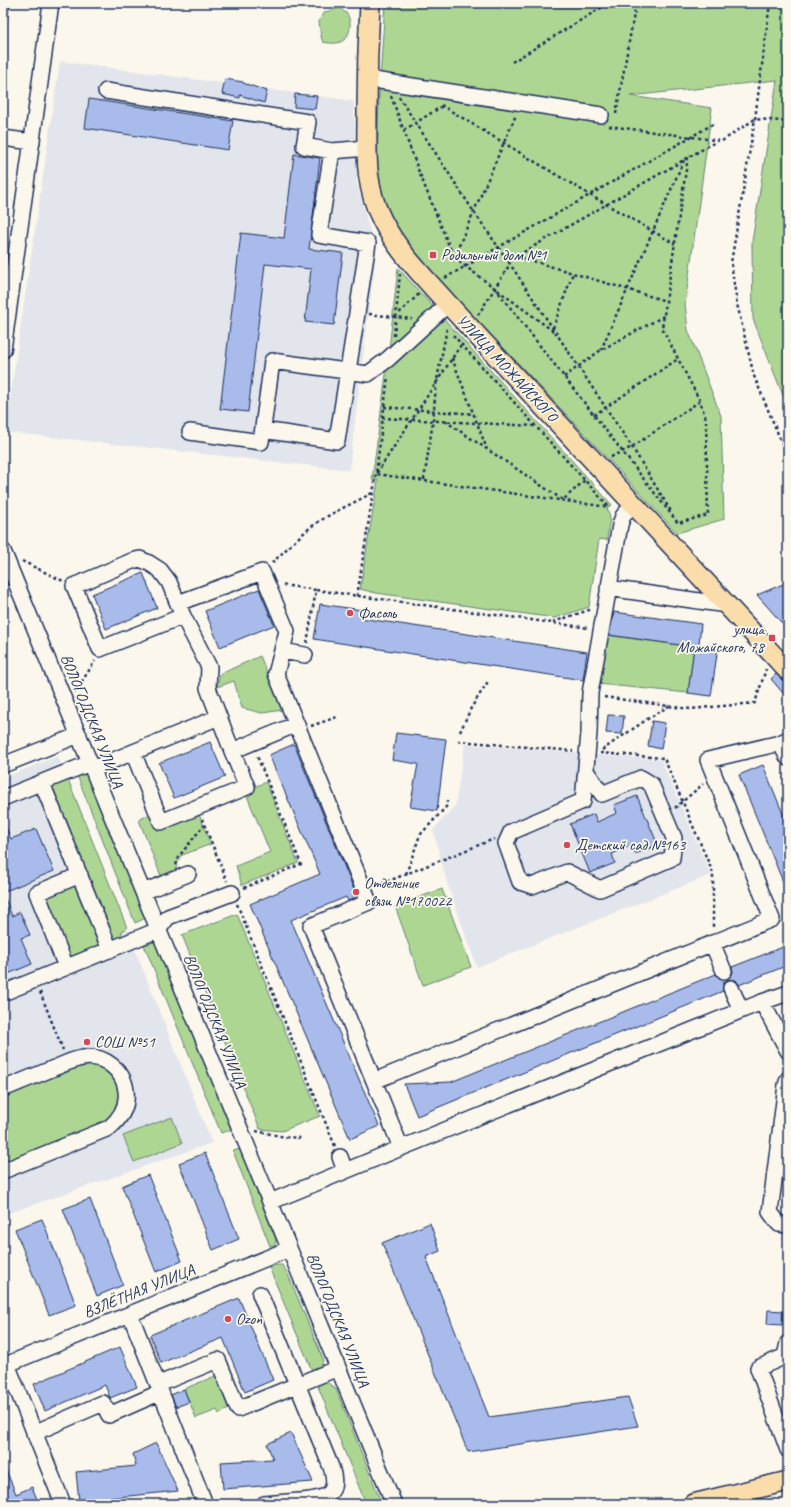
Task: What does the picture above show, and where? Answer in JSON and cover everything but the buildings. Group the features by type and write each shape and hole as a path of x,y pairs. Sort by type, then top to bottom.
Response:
{"main road":[{"name":"УЛИЦА МОЖАЙСКОГО","path":"370,3 367,79 367,148 369,183 374,202 382,220 442,310 470,327 788,671"},
{"path":"693,1504 718,1501 788,1481"}],"street":[{"path":"3,350 9,263 32,142 51,3"},
{"path":"367,79 602,115"},
{"path":"106,91 308,122 304,146 332,151 367,148"},
{"path":"3,138 32,142"},
{"path":"263,430 338,441 368,243 319,235 332,151"},
{"path":"190,432 261,442 272,360 368,374 392,355 442,310"},
{"path":"583,801 590,693 620,525 623,516 633,505"},
{"name":"ВОЛОГОДСКАЯ УЛИЦА","path":"3,551 394,1504"},
{"path":"133,752 161,822 247,787 208,688 209,668 180,610 169,582 160,570 140,559 74,586 100,649 180,610 265,578 287,631 276,674 369,902 311,926 401,1148"},
{"path":"608,588 727,605"},
{"path":"282,651 305,655"},
{"path":"3,798 133,752 219,717"},
{"path":"232,750 298,727"},
{"path":"3,765 79,735"},
{"path":"374,1081 772,919 708,760 784,741 788,758"},
{"path":"586,770 602,794"},
{"path":"641,778 651,784 674,838 672,858 600,889 567,872 532,886 520,882 506,843 511,832 602,794 641,778"},
{"path":"42,783 110,950"},
{"path":"143,892 188,874"},
{"path":"66,967 37,893 80,875"},
{"path":"3,993 158,930 168,917 232,893"},
{"path":"712,943 724,971"},
{"path":"731,988 741,1010"},
{"path":"270,1202 741,1010 788,994"},
{"path":"762,1002 788,1051"},
{"path":"3,1084 73,1057"},
{"path":"3,1089 74,1060 91,1057 100,1059 115,1068 124,1082 127,1099 122,1115 109,1128 3,1171"},
{"path":"784,1224 770,1212 788,1079"},
{"path":"340,1157 345,1171"},
{"name":"ВЗЛЁТНАЯ УЛИЦА","path":"5,1365 290,1249"},
{"path":"260,1294 331,1467 334,1479 334,1485 330,1492 322,1499 264,1504"},
{"path":"130,1314 205,1504"},
{"path":"786,1442 758,1368 787,1351"},
{"path":"34,1432 103,1403 109,1415 218,1360 238,1409 338,1368"},
{"path":"5,1365 63,1504"}],"path":[{"path":"512,62 609,3"},
{"path":"613,126 636,3"},
{"path":"770,3 755,119 731,263 737,304 754,376 788,458"},
{"path":"782,3 788,4"},
{"path":"390,92 454,258 556,333"},
{"path":"397,93 474,212 606,407 678,523"},
{"path":"438,103 590,195 675,244"},
{"path":"404,130 448,103"},
{"path":"454,258 516,114"},
{"path":"722,141 755,119 782,121 788,123"},
{"path":"466,267 716,123"},
{"path":"508,261 718,140"},
{"path":"678,523 708,515 706,419 700,401 662,328 688,157"},
{"path":"601,350 684,159"},
{"path":"516,256 666,301"},
{"path":"470,327 510,264"},
{"path":"357,596 376,474 382,418 392,355 399,273 404,279"},
{"path":"553,328 573,273"},
{"path":"495,288 678,523"},
{"path":"376,474 609,507 447,328 442,310 418,295 414,290"},
{"path":"395,317 418,295"},
{"path":"357,312 395,317"},
{"path":"564,377 601,350 664,315"},
{"path":"424,480 433,421 436,385 447,328"},
{"path":"376,474 436,385 451,358 461,344"},
{"path":"451,358 487,450"},
{"path":"594,415 678,359"},
{"path":"608,459 632,447 700,401"},
{"path":"384,407 474,414"},
{"path":"382,418 535,426"},
{"path":"445,422 562,500"},
{"path":"562,500 588,478"},
{"path":"372,493 322,519 303,534 265,578 316,590 601,629"},
{"path":"3,551 74,586"},
{"path":"305,655 316,590"},
{"path":"552,623 593,609"},
{"path":"590,693 602,697 690,709 755,703 766,668"},
{"path":"460,732 471,708 489,680"},
{"path":"458,741 598,752 669,706"},
{"path":"298,727 337,717"},
{"path":"232,893 301,864 251,743"},
{"path":"683,801 713,774"},
{"path":"406,874 420,835 446,807 447,801"},
{"path":"197,807 218,862 340,1157"},
{"path":"170,881 180,855 204,824"},
{"path":"364,891 511,832"},
{"path":"35,980 73,1057"},
{"path":"256,1131 285,1138 302,1138"}],"shaded area":[{"path":"60,61 354,101 357,184 376,253 349,470 5,432"},
{"name":"Детский сад №163","path":"465,744 661,760 711,875 477,967 447,883 433,830 455,806"},
{"name":"СОШ №51","path":"58,756 212,1143 3,1215 3,778"}],"green space":[{"path":"3,3 10,3 3,48"},
{"path":"385,3 788,3 788,408 753,319 752,242 777,80 630,96 712,108 685,304 688,330 721,416 724,519 677,533 449,290 396,229 380,194 377,170 379,95"},
{"path":"340,8 347,14 350,22 350,30 346,38 338,43 323,42 319,21 325,12"},
{"path":"398,268 612,505 607,508 610,517 607,540 599,539 589,607 555,618 376,593 360,589 378,480 372,480"},
{"path":"605,635 694,647 688,693 598,684"},
{"path":"260,656 283,710 262,713 242,708 234,681 217,687 220,674"},
{"path":"92,770 150,916 135,923 77,775"},
{"path":"67,777 127,928 122,931 120,942 108,935 47,785"},
{"path":"266,782 298,863 242,885 236,866 270,852 245,791"},
{"path":"198,812 211,844 180,856 175,871 161,876 139,820 148,815 161,826"},
{"path":"76,881 103,946 69,960 42,895"},
{"path":"442,889 471,967 423,985 395,906"},
{"path":"237,914 320,1116 282,1131 260,1129 182,935"},
{"path":"160,940 236,1128 221,1133 144,945"},
{"path":"82,1062 105,1068 116,1080 120,1096 116,1112 105,1124 3,1166 3,1093"},
{"path":"172,1117 182,1143 134,1162 123,1136"},
{"path":"240,1149 276,1239 275,1245 270,1246 233,1151"},
{"path":"282,1265 287,1272 323,1359 320,1368 313,1373 269,1267"},
{"path":"215,1376 219,1378 230,1408 219,1414 217,1410 196,1418 184,1389"},
{"path":"321,1382 328,1383 336,1389 382,1504 366,1504 317,1384"}],"place":[{"name":"Родильный дом №1","path":"433,255"},
{"name":"Фасоль","path":"350,613"},
{"name":"улица Можайского, 78","path":"772,638"},
{"name":"Детский сад №163","path":"567,845"},
{"name":"Отделение связи №170022","path":"356,892"},
{"name":"СОШ №51","path":"87,1042"},
{"name":"Ozon","path":"228,1319"}]}
